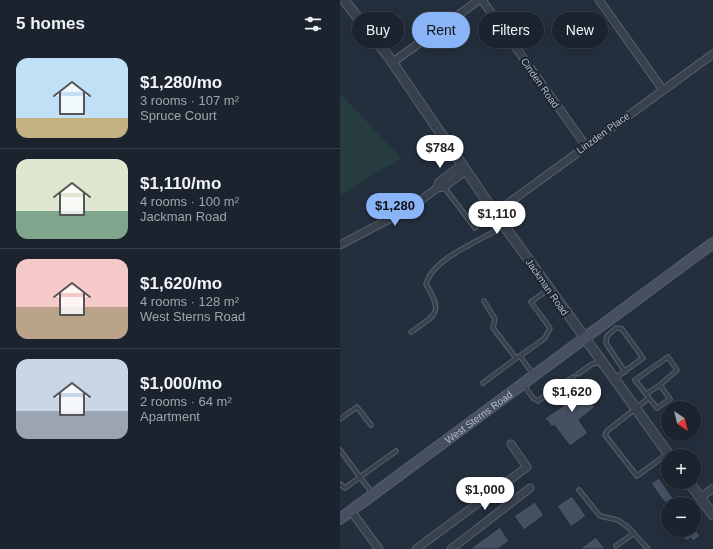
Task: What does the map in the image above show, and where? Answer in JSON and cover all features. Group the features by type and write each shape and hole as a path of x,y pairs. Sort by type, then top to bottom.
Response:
{"main road":[{"name":"West Sterns Road","path":"340,519 713,243"}],"street":[{"name":"Jackman Road","path":"344,0 393,62 465,167 503,226 665,449"},
{"path":"393,62 480,0"},
{"name":"Cinden Road","path":"480,0 586,146"},
{"path":"599,0 663,90"},
{"name":"Linzden Place","path":"495,213 713,54"},
{"path":"340,245 412,207 441,188 439,182 465,167"},
{"path":"416,549 527,467 511,444"},
{"path":"451,549 530,488"},
{"path":"701,497 713,488"},
{"path":"701,499 713,515"},
{"path":"351,511 379,549"}],"lane":[{"path":"441,188 475,228"},
{"path":"411,332 436,312 437,305 426,284 428,278 440,264 467,245 503,226"},
{"path":"483,383 546,338 550,328 531,302 549,289"},
{"path":"484,301 495,319 494,328 516,358"},
{"path":"614,380 625,372 643,358 622,329 616,328 607,336 606,343 625,372"},
{"path":"520,356 534,375"},
{"path":"646,394 677,370 668,357 636,380 646,394 649,398 657,408 670,399 660,384"},
{"path":"578,374 592,364 601,362"},
{"path":"523,384 533,398 538,401 573,377"},
{"path":"649,398 607,431 606,436 637,476 661,460"},
{"path":"340,419 356,407 371,424"},
{"path":"340,450 374,494"},
{"path":"340,484 345,488 396,451"},
{"path":"579,490 600,516 618,520 634,533 648,549"},
{"path":"616,546 634,533"}],"green space":[{"path":"340,93 401,158 340,195"}],"building":[{"path":"582,379 591,392 586,395 595,407 579,420 588,433 570,446 554,425 552,427 545,418 563,406 557,397"},
{"path":"659,478 661,481 661,489 667,489 672,497 661,498 651,483"},
{"path":"572,496 586,516 571,527 557,506"},
{"path":"535,502 544,515 524,530 514,516"},
{"path":"500,527 509,541 498,549 470,549"},
{"path":"596,537 605,549 580,549"},
{"path":"684,537 699,537 693,541 691,538 686,541"}]}
